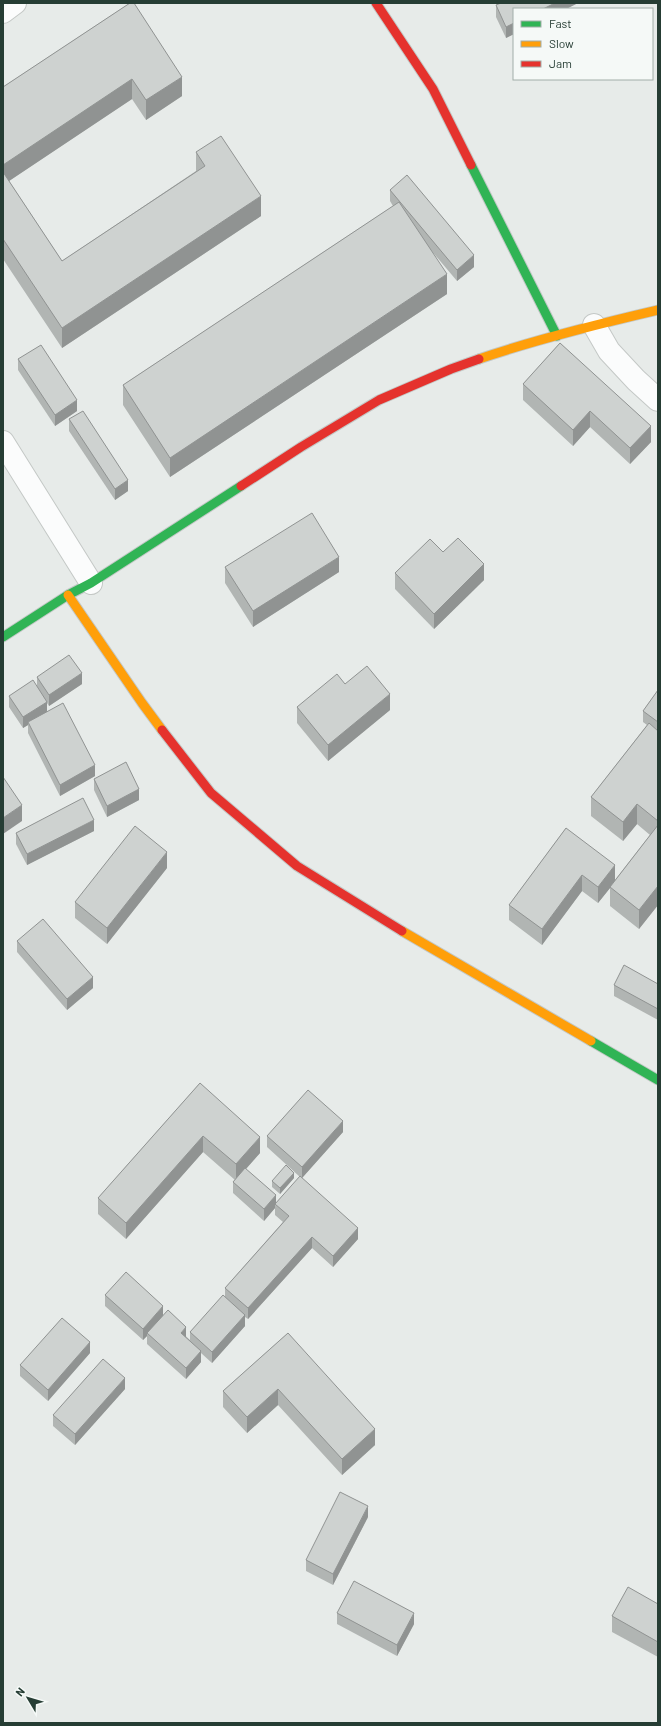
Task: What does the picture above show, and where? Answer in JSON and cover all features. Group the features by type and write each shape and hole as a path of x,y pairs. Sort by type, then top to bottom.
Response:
{"street":[{"path":"3,12 15,3"},
{"path":"376,3 433,89 557,336"},
{"path":"3,637 68,595 92,583 301,447 379,400 451,369 509,349 594,325 658,310"},
{"path":"594,325 609,351 636,380 658,400"},
{"path":"3,442 92,583"},
{"path":"68,595 142,703 211,793 297,866 658,1080"}],"building":[{"path":"130,3 134,3 182,77 146,100 132,79 3,165 3,87"},
{"path":"501,3 555,3 545,8 513,8 513,24 506,27 496,5"},
{"path":"221,136 261,196 62,328 3,239 3,172 62,261 205,166 196,152"},
{"path":"407,175 474,255 457,270 390,190"},
{"path":"399,202 447,274 170,458 123,385"},
{"path":"560,343 651,426 630,448 590,411 573,430 523,384"},
{"path":"41,345 77,400 55,415 18,359"},
{"path":"83,411 128,480 115,489 69,419"},
{"path":"312,513 339,557 253,611 225,567"},
{"path":"458,538 484,564 434,614 395,573 430,539 443,552"},
{"path":"69,655 82,673 49,695 37,677"},
{"path":"367,666 390,694 328,745 297,707 337,674 345,684"},
{"path":"33,680 47,702 23,717 9,696"},
{"path":"658,690 658,722 643,711"},
{"path":"63,703 95,765 60,785 28,722"},
{"path":"649,723 658,731 658,821 637,804 623,822 591,797"},
{"path":"126,762 139,789 107,806 94,779"},
{"path":"3,777 22,805 3,818"},
{"path":"83,798 94,820 27,854 16,833"},
{"path":"658,825 658,886 639,910 610,887"},
{"path":"135,826 167,852 107,928 75,902"},
{"path":"566,828 615,865 598,887 582,875 542,929 509,905"},
{"path":"43,919 93,977 67,999 17,941"},
{"path":"624,965 658,984 658,1009 614,985"},
{"path":"200,1083 260,1137 236,1164 203,1136 126,1223 98,1198"},
{"path":"308,1090 343,1121 302,1167 267,1136"},
{"path":"286,1165 294,1173 280,1188 272,1181"},
{"path":"245,1168 276,1195 264,1209 233,1182"},
{"path":"300,1176 358,1228 333,1256 312,1237 248,1308 225,1288 289,1216 275,1204"},
{"path":"126,1272 163,1306 143,1329 105,1295"},
{"path":"223,1295 245,1315 212,1352 190,1332"},
{"path":"168,1310 186,1327 181,1333 201,1351 186,1368 147,1333"},
{"path":"62,1318 90,1342 48,1390 20,1365"},
{"path":"288,1333 375,1429 342,1459 278,1389 247,1417 223,1391"},
{"path":"103,1359 125,1378 75,1434 53,1415"},
{"path":"340,1492 368,1506 333,1574 306,1560"},
{"path":"354,1581 414,1613 397,1645 337,1613"},
{"path":"628,1587 658,1604 658,1642 612,1616"}],"traffic: fast":[{"path":"471,165 557,336"},
{"path":"3,637 68,595 91,583 241,486"},
{"path":"591,1041 658,1080"}],"traffic: slow":[{"path":"479,359 568,332 658,310"},
{"path":"68,595 162,730"},
{"path":"402,931 591,1041"}],"traffic: jam":[{"path":"376,3 433,89 471,165"},
{"path":"241,486 301,447 379,400 451,369 479,359"},
{"path":"162,730 211,793 297,866 402,931"}]}
